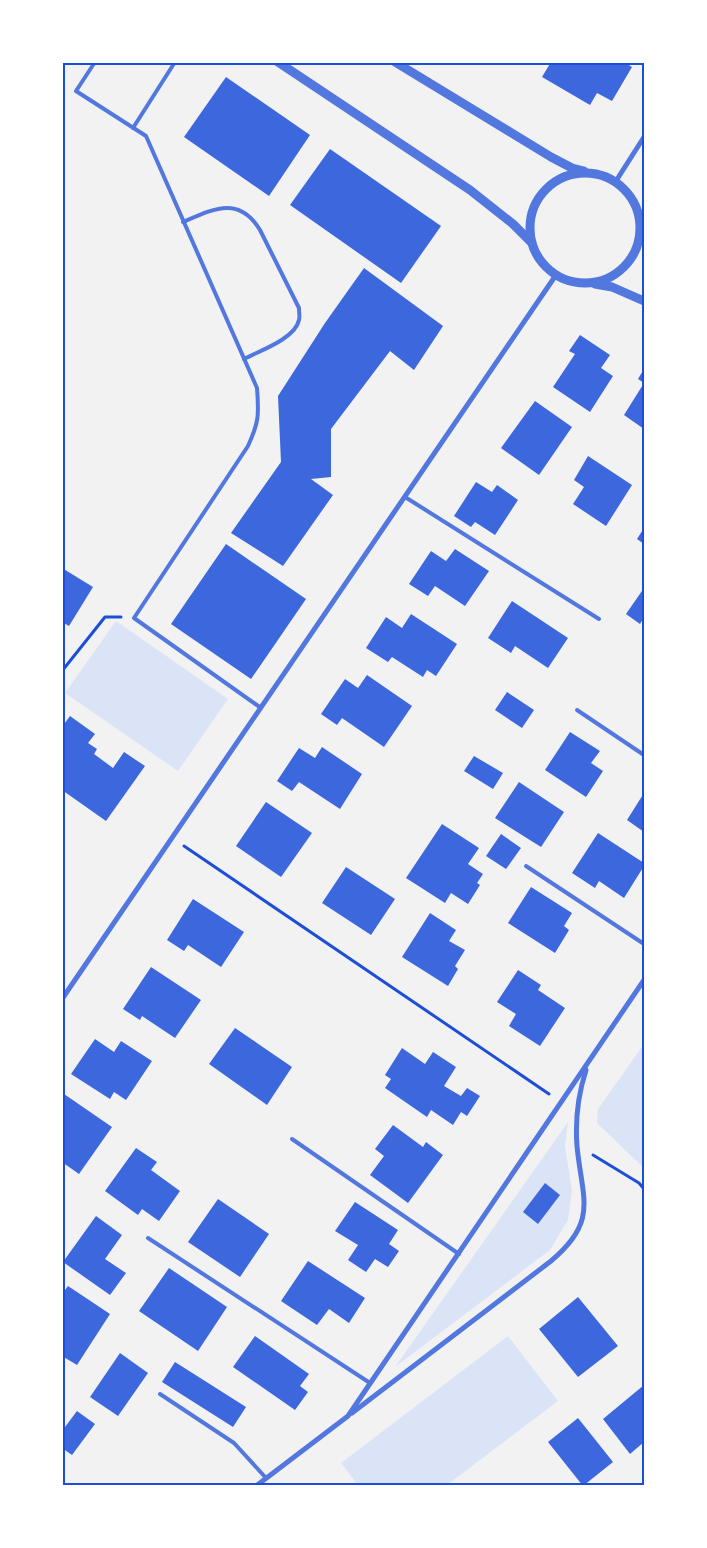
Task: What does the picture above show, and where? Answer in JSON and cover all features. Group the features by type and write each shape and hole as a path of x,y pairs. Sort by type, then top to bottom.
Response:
{"street":[{"path":"278,62 463,186 513,224 532,244 542,263 556,275 569,281 612,287 644,301"},
{"path":"395,62 558,161 572,168 602,175 616,182 628,192 644,214"},
{"path":"616,182 644,137"},
{"path":"532,244 530,222 532,212 542,193 559,179 580,173 591,173"},
{"path":"590,283 601,281 621,271 634,254 641,233 639,212 635,202"},
{"path":"62,999 556,275"},
{"path":"348,1416 644,980"},
{"path":"256,1486 551,1261 571,1242 578,1231 584,1210 584,1188 577,1146 578,1102 587,1065"}],"lane":[{"path":"95,62 76,91 146,136 257,388 257,425 248,446 134,618 261,708"},
{"path":"134,128 175,62"},
{"path":"184,222 221,207 234,208 246,212 254,219 299,308 299,320 294,330 286,338 244,359"},
{"path":"405,497 599,619"},
{"path":"577,710 644,754"},
{"path":"526,866 644,944"},
{"path":"292,1140 459,1254"},
{"path":"148,1238 370,1383"},
{"path":"160,1394 234,1443 266,1478"}],"path":[{"path":"62,670 106,617 134,618"},
{"path":"172,838 562,1103"},
{"path":"577,1146 620,1170 639,1183 644,1190"}],"shaded area":[{"path":"116,621 228,699 178,771 65,693"},
{"path":"644,1044 644,1168 597,1123 598,1109"},
{"path":"568,1122 565,1146 572,1190 568,1220 550,1250 395,1367"},
{"path":"508,1336 558,1401 447,1485 358,1485 341,1463"}],"building":[{"path":"551,62 624,62 632,67 612,101 597,93 590,105 542,77"},
{"path":"226,77 310,135 269,196 184,137"},
{"path":"330,149 441,226 401,283 290,205"},
{"path":"364,268 443,326 414,370 390,351 331,429 331,477 311,479 333,495 283,566 231,533 281,462 278,396 325,323"},
{"path":"580,335 610,355 601,368 613,376 590,412 553,387 575,354 569,351"},
{"path":"644,369 644,383 638,379"},
{"path":"644,383 644,429 624,415"},
{"path":"535,401 572,427 539,475 501,448"},
{"path":"588,456 632,485 606,526 573,504 584,487 574,480"},
{"path":"476,482 492,492 497,485 518,500 495,535 475,522 471,527 454,516"},
{"path":"644,528 644,544 637,539"},
{"path":"226,544 306,599 251,679 171,624"},
{"path":"455,549 489,571 465,606 435,586 428,596 409,584 431,551 446,561"},
{"path":"62,568 93,587 69,626 62,622"},
{"path":"644,588 644,620 640,624 626,614"},
{"path":"512,601 568,638 548,668 515,646 511,653 488,638"},
{"path":"411,614 457,644 436,676 427,670 423,677 392,657 388,662 366,648 386,617 402,628"},
{"path":"367,675 412,706 384,747 342,718 337,725 321,714 345,679 358,688"},
{"path":"507,692 534,710 522,728 495,710"},
{"path":"70,716 95,734 88,743 97,749 94,754 113,768 124,752 145,766 106,821 62,790 62,727"},
{"path":"570,732 600,751 591,763 603,771 586,797 545,770"},
{"path":"322,747 362,774 340,809 299,782 292,791 277,781 299,748 315,758"},
{"path":"474,756 503,773 493,789 464,771"},
{"path":"519,782 564,812 541,847 495,818"},
{"path":"644,793 644,832 627,820"},
{"path":"266,802 312,833 281,877 236,846"},
{"path":"442,824 479,848 468,864 483,874 477,883 480,885 468,904 451,893 445,903 406,878"},
{"path":"598,833 644,863 624,898 599,881 595,888 572,873"},
{"path":"501,834 521,848 506,869 486,856"},
{"path":"346,867 395,899 371,935 322,903"},
{"path":"531,887 572,913 564,926 569,930 555,953 508,923"},
{"path":"193,899 244,932 221,967 188,945 184,951 167,940"},
{"path":"430,913 456,930 449,941 465,950 455,966 458,969 448,986 402,957"},
{"path":"151,967 201,1000 175,1038 142,1016 140,1020 123,1009"},
{"path":"518,970 541,985 538,990 565,1008 540,1046 509,1026 516,1014 497,1002"},
{"path":"235,1028 292,1067 267,1105 209,1064"},
{"path":"95,1039 114,1052 121,1041 152,1061 126,1100 114,1092 110,1099 71,1074"},
{"path":"402,1048 425,1064 433,1052 456,1067 444,1086 461,1096 467,1088 480,1096 467,1116 461,1112 453,1125 431,1110 427,1117 385,1088 391,1079 385,1075"},
{"path":"64,1094 112,1127 79,1174 62,1162 62,1096"},
{"path":"393,1125 423,1147 426,1142 443,1155 408,1203 370,1175 384,1156 375,1149"},
{"path":"136,1148 157,1162 151,1170 180,1191 159,1221 142,1209 138,1215 105,1191"},
{"path":"545,1183 560,1195 538,1224 523,1212"},
{"path":"218,1199 269,1234 240,1277 188,1242"},
{"path":"355,1202 398,1230 389,1244 399,1251 388,1267 375,1259 366,1272 348,1260 358,1245 335,1231"},
{"path":"96,1216 122,1235 105,1259 126,1273 110,1295 63,1262"},
{"path":"308,1261 365,1298 349,1323 329,1309 317,1325 281,1301"},
{"path":"169,1268 227,1307 198,1351 139,1311"},
{"path":"68,1286 110,1314 77,1365 62,1356 62,1294"},
{"path":"578,1297 618,1346 578,1377 539,1329"},
{"path":"255,1336 309,1374 300,1386 308,1392 295,1410 233,1367"},
{"path":"120,1353 148,1373 118,1416 90,1397"},
{"path":"175,1362 246,1407 233,1427 162,1382"},
{"path":"644,1385 644,1442 630,1454 603,1419"},
{"path":"77,1411 95,1424 72,1455 62,1448 62,1431"},
{"path":"578,1418 613,1462 583,1486 548,1442"}]}
